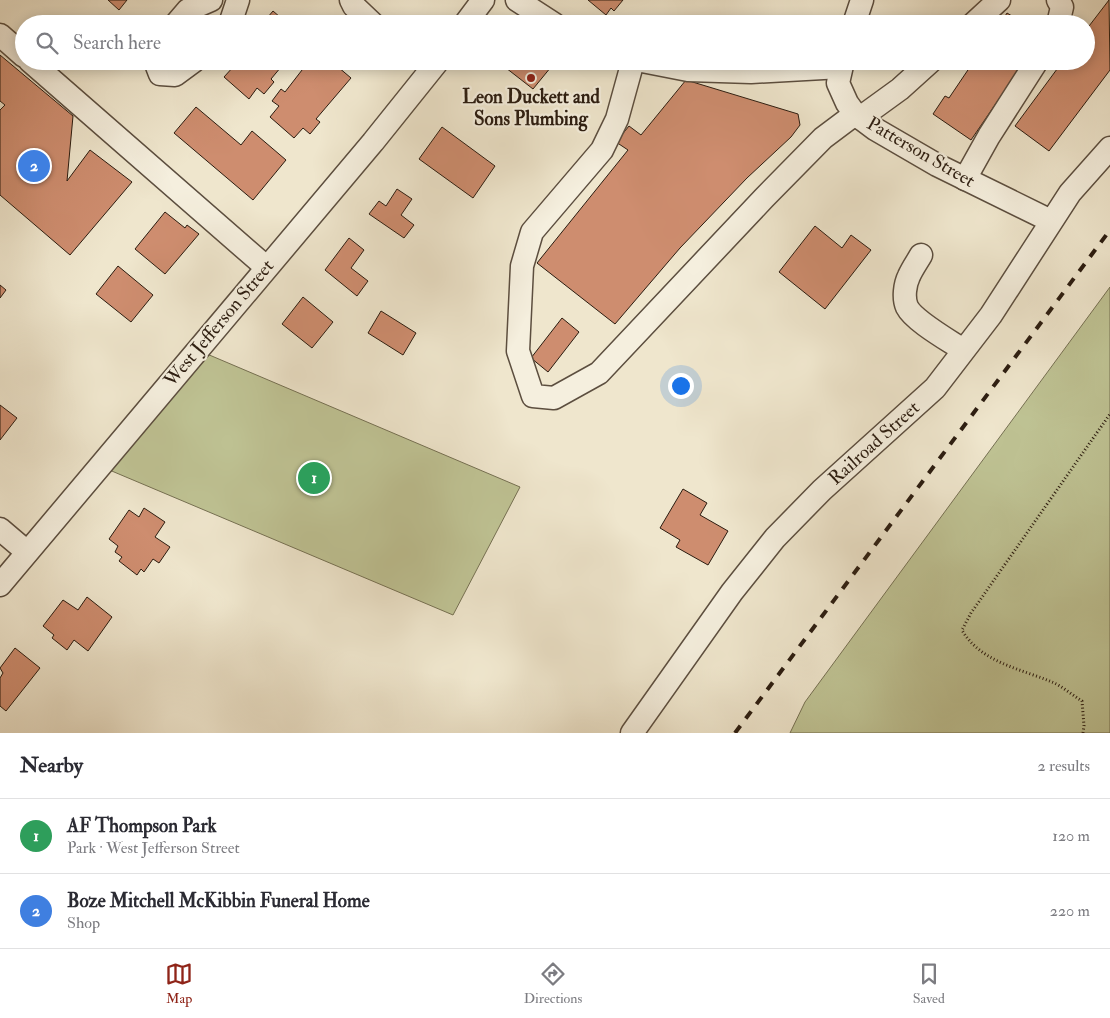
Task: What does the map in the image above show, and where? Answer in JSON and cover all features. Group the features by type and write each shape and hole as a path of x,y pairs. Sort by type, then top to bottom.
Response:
{"street":[{"path":"184,15 188,10 211,0"},
{"path":"233,15 238,0"},
{"path":"351,0 354,6 364,15"},
{"path":"472,15 483,0"},
{"path":"517,0 540,15"},
{"path":"857,15 862,0"},
{"path":"983,15 999,0"},
{"path":"1058,0 1062,7 1060,15"},
{"path":"0,35 15,48"},
{"path":"40,70 266,267"},
{"path":"158,70 160,74 175,75 182,70"},
{"name":"West Jefferson Street","path":"0,585 373,142 429,70"},
{"path":"631,70 617,119 602,150 532,232 522,266 518,351 533,396 554,398 598,373 823,138 900,89 921,70"},
{"name":"Patterson Street","path":"688,70 742,72 767,70"},
{"name":"Patterson Street","path":"841,70 838,83 847,102 857,116 937,165 1051,222"},
{"path":"965,179 988,136 1031,70"},
{"name":"Railroad Street","path":"632,733 732,592 775,538 822,490 935,388 991,315 1070,193 1110,148"},
{"path":"921,255 908,276 905,301 908,308 915,316 964,350"},
{"path":"0,530 27,552"}],"path":[{"path":"1083,733 1082,702 1053,683 1024,673 987,655 968,640 962,630 971,613 1110,414"}],"green space":[{"path":"1110,287 1110,733 790,733 805,702"},
{"path":"207,354 520,487 453,615 107,469"}],"building":[{"path":"108,0 127,0 119,10"},
{"path":"588,0 623,0 614,11 611,8 606,15"},
{"path":"1109,0 1110,70 1049,151 1015,126 1056,70 1095,70 1095,18"},
{"path":"273,11 278,15 270,15"},
{"path":"0,55 15,68 15,70 18,70 73,116 67,181 90,150 132,182 70,255 0,195 0,110 5,105 0,101"},
{"path":"230,70 278,70 271,79 274,82 264,94 257,88 249,99 224,77"},
{"path":"302,70 342,70 351,78 316,119 320,122 310,134 303,128 294,138 270,117 279,106 272,101 281,89 285,92"},
{"path":"509,70 549,70 533,89"},
{"path":"968,70 1019,70 971,140 933,114 945,96 949,98"},
{"path":"686,80 798,114 800,125 791,137 747,178 680,248 615,324 537,263 628,150 616,142 629,126 641,135"},
{"path":"196,107 241,145 252,131 286,160 253,200 174,133"},
{"path":"442,127 495,166 473,198 419,159"},
{"path":"397,189 412,199 401,215 414,225 404,238 369,214 379,201 386,206"},
{"path":"165,212 185,228 187,225 199,234 165,274 135,249"},
{"path":"815,226 842,248 851,235 871,250 825,309 779,272"},
{"path":"349,238 364,250 351,268 368,281 357,296 325,270"},
{"path":"118,266 153,295 131,322 96,294"},
{"path":"0,285 6,290 0,298"},
{"path":"303,297 333,322 312,348 282,324"},
{"path":"381,311 416,333 403,355 368,333"},
{"path":"562,318 579,332 548,372 531,358"},
{"path":"0,405 17,418 0,440"},
{"path":"683,489 707,503 700,515 728,531 708,565 676,547 680,540 660,528"},
{"path":"144,508 165,522 155,537 170,547 159,563 153,559 144,572 141,569 137,575 119,561 122,557 115,552 118,546 109,539 129,510 139,517"},
{"path":"87,597 112,617 88,651 74,640 67,650 52,638 54,635 43,626 63,600 78,610"},
{"path":"15,648 40,668 6,711 0,706 0,678 3,673 0,668"}],"railway":[{"path":"735,733 1110,230"}],"place":[{"name":"Leon Duckett and Sons Plumbing","path":"531,78"},
{"name":"Boze Mitchell McKibbin Funeral Home","path":"34,166"},
{"name":"AF Thompson Park","path":"314,478"}]}
